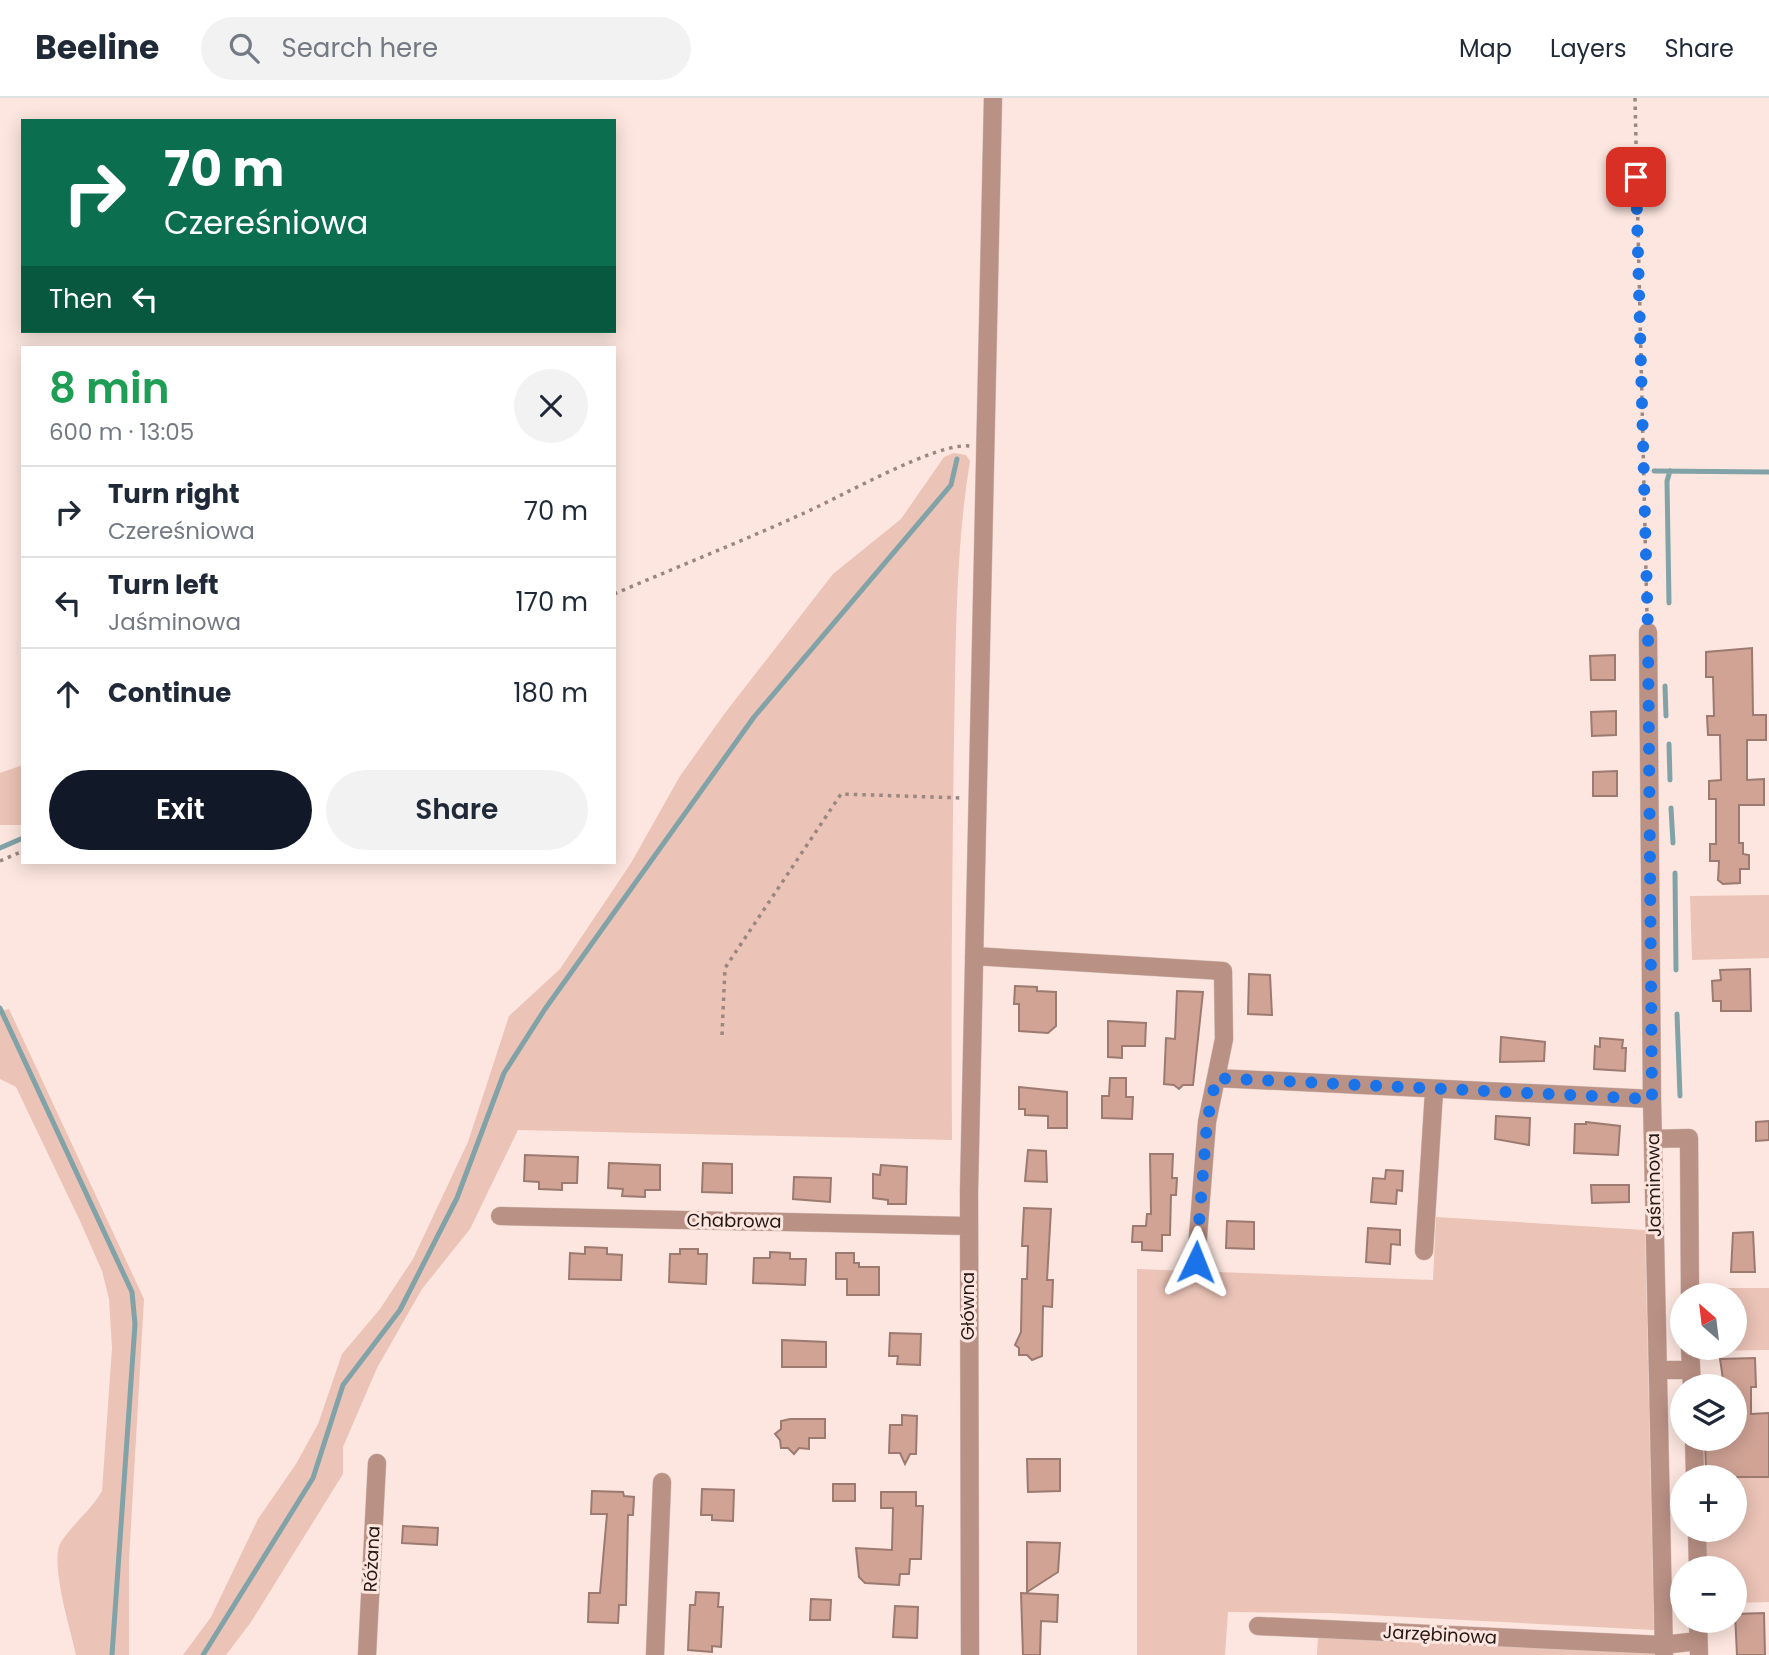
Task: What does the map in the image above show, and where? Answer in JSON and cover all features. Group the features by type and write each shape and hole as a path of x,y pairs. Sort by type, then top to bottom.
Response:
{"street":[{"name":"Główna","path":"970,1655 968,1226 993,98"},
{"name":"Jaśminowa","path":"1648,632 1652,1099 1663,1650"},
{"path":"974,956 1223,971 1224,1039 1207,1122 1196,1262"},
{"path":"1216,1078 1434,1091 1652,1099"},
{"path":"1424,1251 1434,1091"},
{"path":"1653,1139 1689,1138 1690,1283"},
{"name":"Chabrowa","path":"500,1216 968,1226"},
{"path":"1658,1370 1675,1374"},
{"name":"Różana","path":"367,1655 377,1463"},
{"path":"654,1655 662,1482"},
{"name":"Jarzębinowa","path":"1258,1626 1663,1650 1698,1648"}],"path":[{"path":"1635,98 1648,632"},
{"path":"616,593 799,515 919,459 960,444 986,448"},
{"path":"722,1035 725,968 842,794 979,798"},
{"path":"0,861 21,852"}],"shaded area":[{"path":"954,453 966,455 970,461 961,530 956,633 952,1140 518,1130 470,1229 422,1289 377,1368 343,1447 343,1474 251,1622 226,1655 183,1655 211,1617 258,1519 296,1464 318,1424 342,1354 380,1309 413,1259 468,1142 509,1016 560,969 631,863 680,776 725,713 833,574 901,519 944,457"},
{"path":"21,766 21,825 0,825 0,773"},
{"path":"1769,895 1769,958 1692,960 1690,896"},
{"path":"9,1009 144,1299 129,1560 129,1655 76,1655 62,1597 58,1565 61,1542 102,1491 112,1348 109,1299 102,1271 16,1087 0,1079 0,1011"},
{"path":"1436,1217 1645,1230 1654,1630 1330,1613 1228,1612 1225,1655 1137,1655 1137,1269 1433,1280"},
{"path":"1747,1288 1769,1288 1769,1350 1747,1350"},
{"path":"1769,1477 1769,1602 1747,1603 1747,1556 1704,1556 1703,1542 1747,1542 1747,1478"},
{"path":"1318,1637 1655,1651 1655,1655 1317,1655"}],"building":[{"path":"1752,648 1753,715 1766,715 1766,740 1747,740 1747,780 1764,779 1764,805 1739,805 1739,843 1743,843 1743,854 1749,855 1749,869 1740,869 1740,883 1723,884 1718,880 1719,861 1710,861 1710,844 1716,844 1716,799 1709,799 1709,781 1721,780 1720,735 1708,735 1707,716 1714,716 1713,677 1706,677 1706,652"},
{"path":"1615,655 1615,680 1591,680 1590,656"},
{"path":"1616,711 1616,735 1592,736 1591,712"},
{"path":"1617,771 1617,796 1593,796 1593,772"},
{"path":"1750,969 1751,1011 1721,1011 1721,1001 1713,1001 1712,981 1721,980 1720,970"},
{"path":"1249,974 1270,975 1272,1015 1248,1014"},
{"path":"1015,986 1037,987 1037,991 1056,992 1056,1026 1048,1033 1019,1031 1019,1004 1014,1004"},
{"path":"1177,991 1203,992 1193,1085 1183,1085 1179,1089 1174,1085 1164,1084 1166,1038 1175,1039"},
{"path":"1108,1021 1146,1023 1145,1046 1122,1046 1122,1058 1108,1057"},
{"path":"1501,1037 1545,1042 1544,1061 1500,1062"},
{"path":"1600,1038 1623,1040 1622,1048 1626,1048 1625,1071 1594,1069 1595,1046 1600,1047"},
{"path":"1110,1078 1126,1078 1126,1097 1133,1097 1132,1119 1102,1118 1102,1096 1109,1096"},
{"path":"1019,1087 1067,1092 1067,1128 1048,1128 1048,1116 1025,1115 1025,1109 1019,1109"},
{"path":"1496,1116 1530,1118 1529,1145 1495,1139"},
{"path":"1769,1121 1769,1140 1756,1141 1756,1122"},
{"path":"1586,1122 1620,1126 1618,1155 1574,1153 1575,1124"},
{"path":"1028,1150 1046,1151 1047,1182 1025,1181"},
{"path":"1150,1154 1173,1154 1172,1178 1177,1178 1176,1195 1171,1195 1170,1235 1162,1235 1162,1251 1142,1250 1142,1242 1132,1242 1133,1226 1146,1226 1147,1214 1151,1214"},
{"path":"525,1155 578,1157 577,1183 562,1183 562,1190 539,1189 539,1182 524,1181"},
{"path":"609,1163 660,1165 660,1190 645,1190 645,1197 622,1196 623,1189 608,1188"},
{"path":"703,1163 732,1164 732,1193 702,1192"},
{"path":"881,1165 907,1167 906,1204 888,1204 888,1200 873,1198 873,1174 880,1175"},
{"path":"1386,1170 1403,1171 1402,1191 1397,1190 1396,1204 1371,1202 1373,1178 1385,1179"},
{"path":"794,1177 831,1178 830,1202 793,1199"},
{"path":"1591,1185 1629,1185 1629,1202 1592,1203"},
{"path":"1024,1208 1051,1209 1047,1280 1053,1280 1052,1307 1043,1306 1042,1356 1032,1360 1027,1355 1019,1355 1019,1348 1015,1345 1021,1332 1022,1279 1027,1279 1028,1246 1022,1246"},
{"path":"1227,1221 1254,1222 1254,1249 1226,1248"},
{"path":"1368,1228 1400,1230 1400,1245 1391,1244 1390,1264 1366,1262"},
{"path":"1753,1232 1755,1272 1731,1272 1733,1233"},
{"path":"585,1247 607,1248 607,1254 622,1255 621,1280 569,1279 570,1253 585,1254"},
{"path":"680,1249 698,1249 698,1254 707,1254 706,1284 669,1282 670,1254 680,1254"},
{"path":"770,1252 790,1253 790,1259 806,1259 805,1285 753,1283 754,1258 770,1258"},
{"path":"836,1253 854,1253 854,1263 859,1263 859,1267 879,1267 879,1295 847,1295 847,1279 836,1279"},
{"path":"890,1333 921,1334 920,1365 897,1364 898,1356 889,1356"},
{"path":"782,1340 826,1342 826,1367 782,1367"},
{"path":"1755,1358 1756,1387 1751,1387 1751,1414 1769,1413 1769,1477 1747,1477 1747,1465 1706,1465 1705,1451 1747,1451 1747,1374 1722,1374 1720,1360"},
{"path":"902,1415 917,1416 916,1454 910,1454 905,1464 900,1453 889,1453 890,1425 902,1425"},
{"path":"825,1419 825,1438 809,1438 809,1449 799,1448 794,1454 788,1448 781,1448 780,1440 775,1434 781,1429 781,1421"},
{"path":"1027,1459 1060,1459 1060,1491 1028,1492"},
{"path":"833,1484 855,1484 855,1501 833,1501"},
{"path":"702,1489 734,1490 733,1521 712,1520 712,1515 701,1515"},
{"path":"592,1491 623,1492 624,1496 634,1497 633,1515 628,1515 626,1605 619,1605 618,1623 588,1622 589,1593 600,1593 607,1514 591,1514"},
{"path":"881,1492 916,1492 916,1506 923,1506 921,1559 910,1559 909,1574 900,1574 899,1585 865,1583 859,1577 856,1548 892,1550 893,1508 881,1508"},
{"path":"403,1526 438,1528 437,1545 402,1543"},
{"path":"1027,1542 1060,1543 1058,1572 1027,1592"},
{"path":"696,1592 719,1593 718,1607 723,1607 721,1647 712,1646 712,1652 688,1650 690,1605 695,1605"},
{"path":"1021,1593 1058,1595 1057,1622 1041,1621 1040,1655 1023,1655"},
{"path":"811,1599 831,1600 830,1620 810,1620"},
{"path":"895,1606 918,1607 917,1638 893,1637"},
{"path":"1764,1613 1765,1655 1737,1655 1736,1633 1747,1633 1747,1614"}],"waterway":[{"path":"203,1655 313,1478 343,1385 400,1310 457,1198 504,1073 545,1009 754,717 951,485 957,459"},
{"path":"1654,471 1769,472"},
{"path":"1669,603 1667,481 1670,471"},
{"path":"1665,686 1666,716"},
{"path":"1669,744 1670,780"},
{"path":"1671,808 1673,843"},
{"path":"0,848 21,839"},
{"path":"1675,873 1676,970"},
{"path":"0,1008 132,1292 135,1324 112,1655"},
{"path":"1677,1014 1680,1096"}],"route":[{"path":"1196,1262 1207,1122 1216,1078 1458,1092 1652,1099 1648,632 1636,177"}]}
